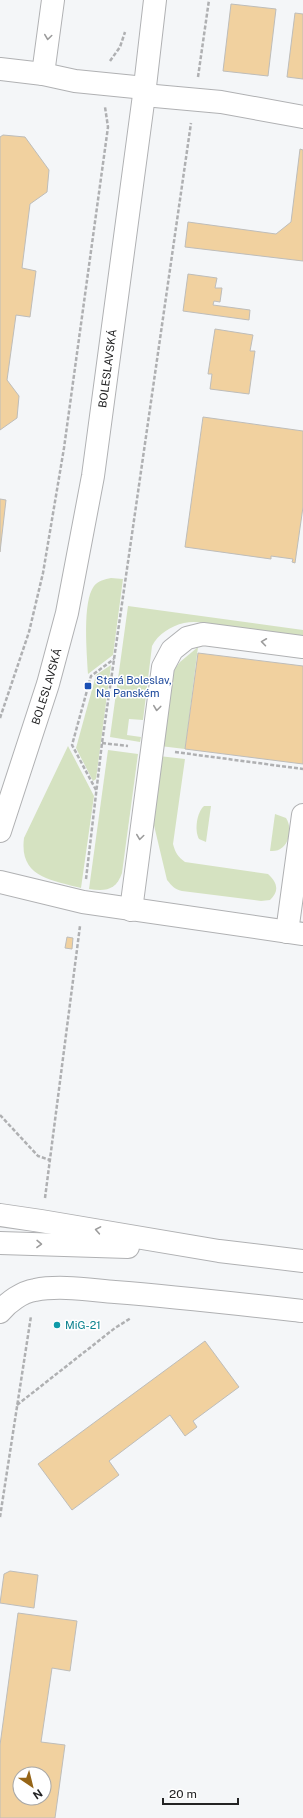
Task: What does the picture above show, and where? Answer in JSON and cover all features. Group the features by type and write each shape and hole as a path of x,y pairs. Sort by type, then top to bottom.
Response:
{"main road":[{"path":"43,74 53,0"},
{"name":"BOLESLAVSKÁ","path":"0,831 48,684 67,613 93,476 145,92 155,0"},
{"path":"0,69 43,74 75,81 105,84 194,100 221,102 303,117"},
{"path":"131,910 163,667 172,650 187,638 204,634 303,647"},
{"path":"0,882 83,902 295,933 303,815"},
{"path":"0,1215 219,1252"},
{"path":"0,1243 219,1252 303,1261"},
{"path":"0,1312 16,1297 35,1290 68,1289 166,1296 303,1311"}],"path":[{"path":"41,1221 83,902 102,743 209,0"},
{"path":"0,718 29,632 43,573 64,448 108,127 104,104 107,65 120,47 128,25"},
{"path":"96,790 72,745 90,676 114,659"},
{"path":"102,743 303,769"},
{"path":"0,1115 38,1156 50,1160"},
{"path":"0,1517 35,1290"},
{"path":"17,1405 115,1328 134,1316"}],"green space":[{"path":"111,578 123,579 113,655 88,674 86,628 90,594 94,586"},
{"path":"128,606 303,630 303,636 201,622 189,622 170,628 161,634 152,646 143,720 129,719 127,735 141,737 140,742 110,737"},
{"path":"198,647 185,749 160,746 173,671 180,662"},
{"path":"111,665 96,779 93,781 76,748 96,675"},
{"path":"68,746 94,796 81,888 39,875 32,869 27,861 24,851 24,838"},
{"path":"108,750 138,754 122,873 117,883 105,890 89,889"},
{"path":"159,756 185,759 173,844 179,856 185,862 268,874 274,880 276,887 275,893 270,900 261,901 182,891 173,887 167,880 152,817"},
{"path":"204,806 211,806 206,842 199,839 197,835 198,817"},
{"path":"275,814 286,818 289,834 285,845 276,851 270,851"}],"building":[{"path":"231,4 276,9 268,76 223,71"},
{"path":"295,13 303,14 303,79 287,77"},
{"path":"3,135 25,137 49,170 47,192 30,204 22,268 36,271 30,317 16,315 7,380 19,396 17,418 0,430 0,137"},
{"path":"300,149 303,150 303,261 185,247 188,222 276,234 291,222"},
{"path":"188,274 217,278 215,288 222,288 220,302 214,301 213,305 250,310 249,320 183,311"},
{"path":"215,329 253,335 250,351 255,351 249,394 210,389 212,374 208,374"},
{"path":"203,417 303,431 303,507 295,563 292,562 293,559 271,556 271,559 185,547"},
{"path":"0,499 6,500 0,552"},
{"path":"198,653 303,666 303,764 185,749"},
{"path":"67,937 73,938 72,949 65,948"},
{"path":"205,1341 239,1387 193,1421 197,1427 185,1436 170,1415 109,1461 119,1475 72,1510 38,1464"},
{"path":"10,1571 38,1575 34,1608 0,1603 4,1574"},
{"path":"18,1613 77,1621 70,1671 52,1668 41,1742 65,1745 55,1818 0,1818 0,1745"}],"place":[{"name":"Stará Boleslav, Na Panském","path":"88,686"},
{"name":"MiG-21","path":"57,1325"}]}
